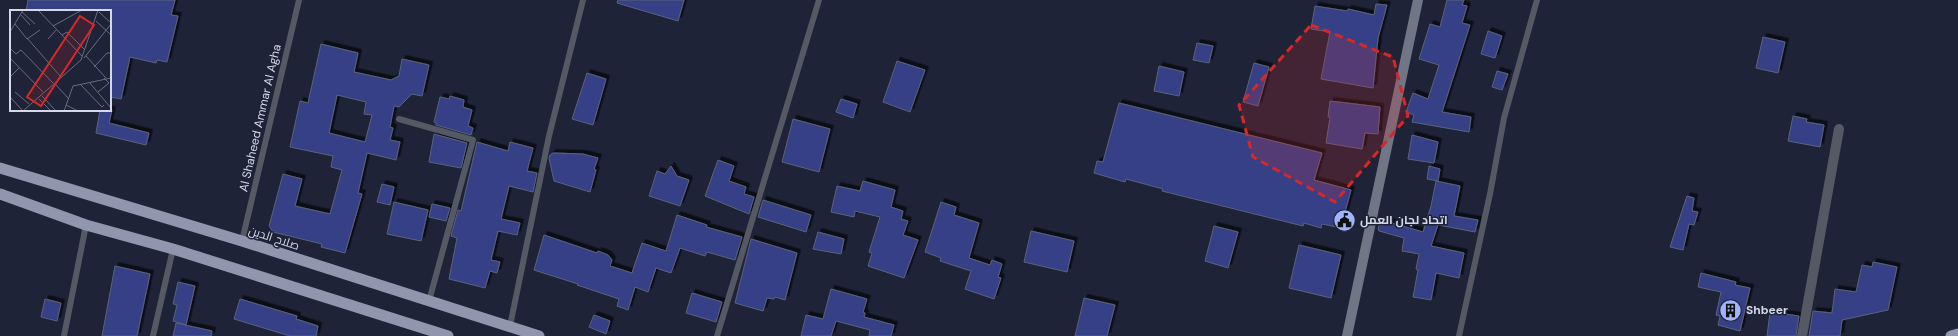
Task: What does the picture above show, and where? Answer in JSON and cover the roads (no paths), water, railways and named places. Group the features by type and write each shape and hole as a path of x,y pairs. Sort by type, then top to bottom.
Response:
{"highway":[{"name":"صلاح الدين","path":"0,168 242,241 539,336"},
{"path":"0,194 86,225 173,249 448,336"},
{"path":"1951,336 1958,334"}],"main road":[{"path":"1347,336 1418,0"}],"street":[{"path":"1802,336 1839,129"}],"lane":[{"name":"Al Shaheed Ammar Al Agha","path":"242,241 299,0"},
{"path":"510,326 549,136 583,0"},
{"path":"717,336 819,0"},
{"path":"1459,336 1490,194 1504,118 1537,0"},
{"path":"399,118 472,140 429,301"},
{"path":"64,336 86,225"},
{"path":"154,336 173,249"}],"place":[{"name":"اتحاد لجان العمل","path":"1344,220"},
{"name":"Shbeer","path":"1731,310"}]}
